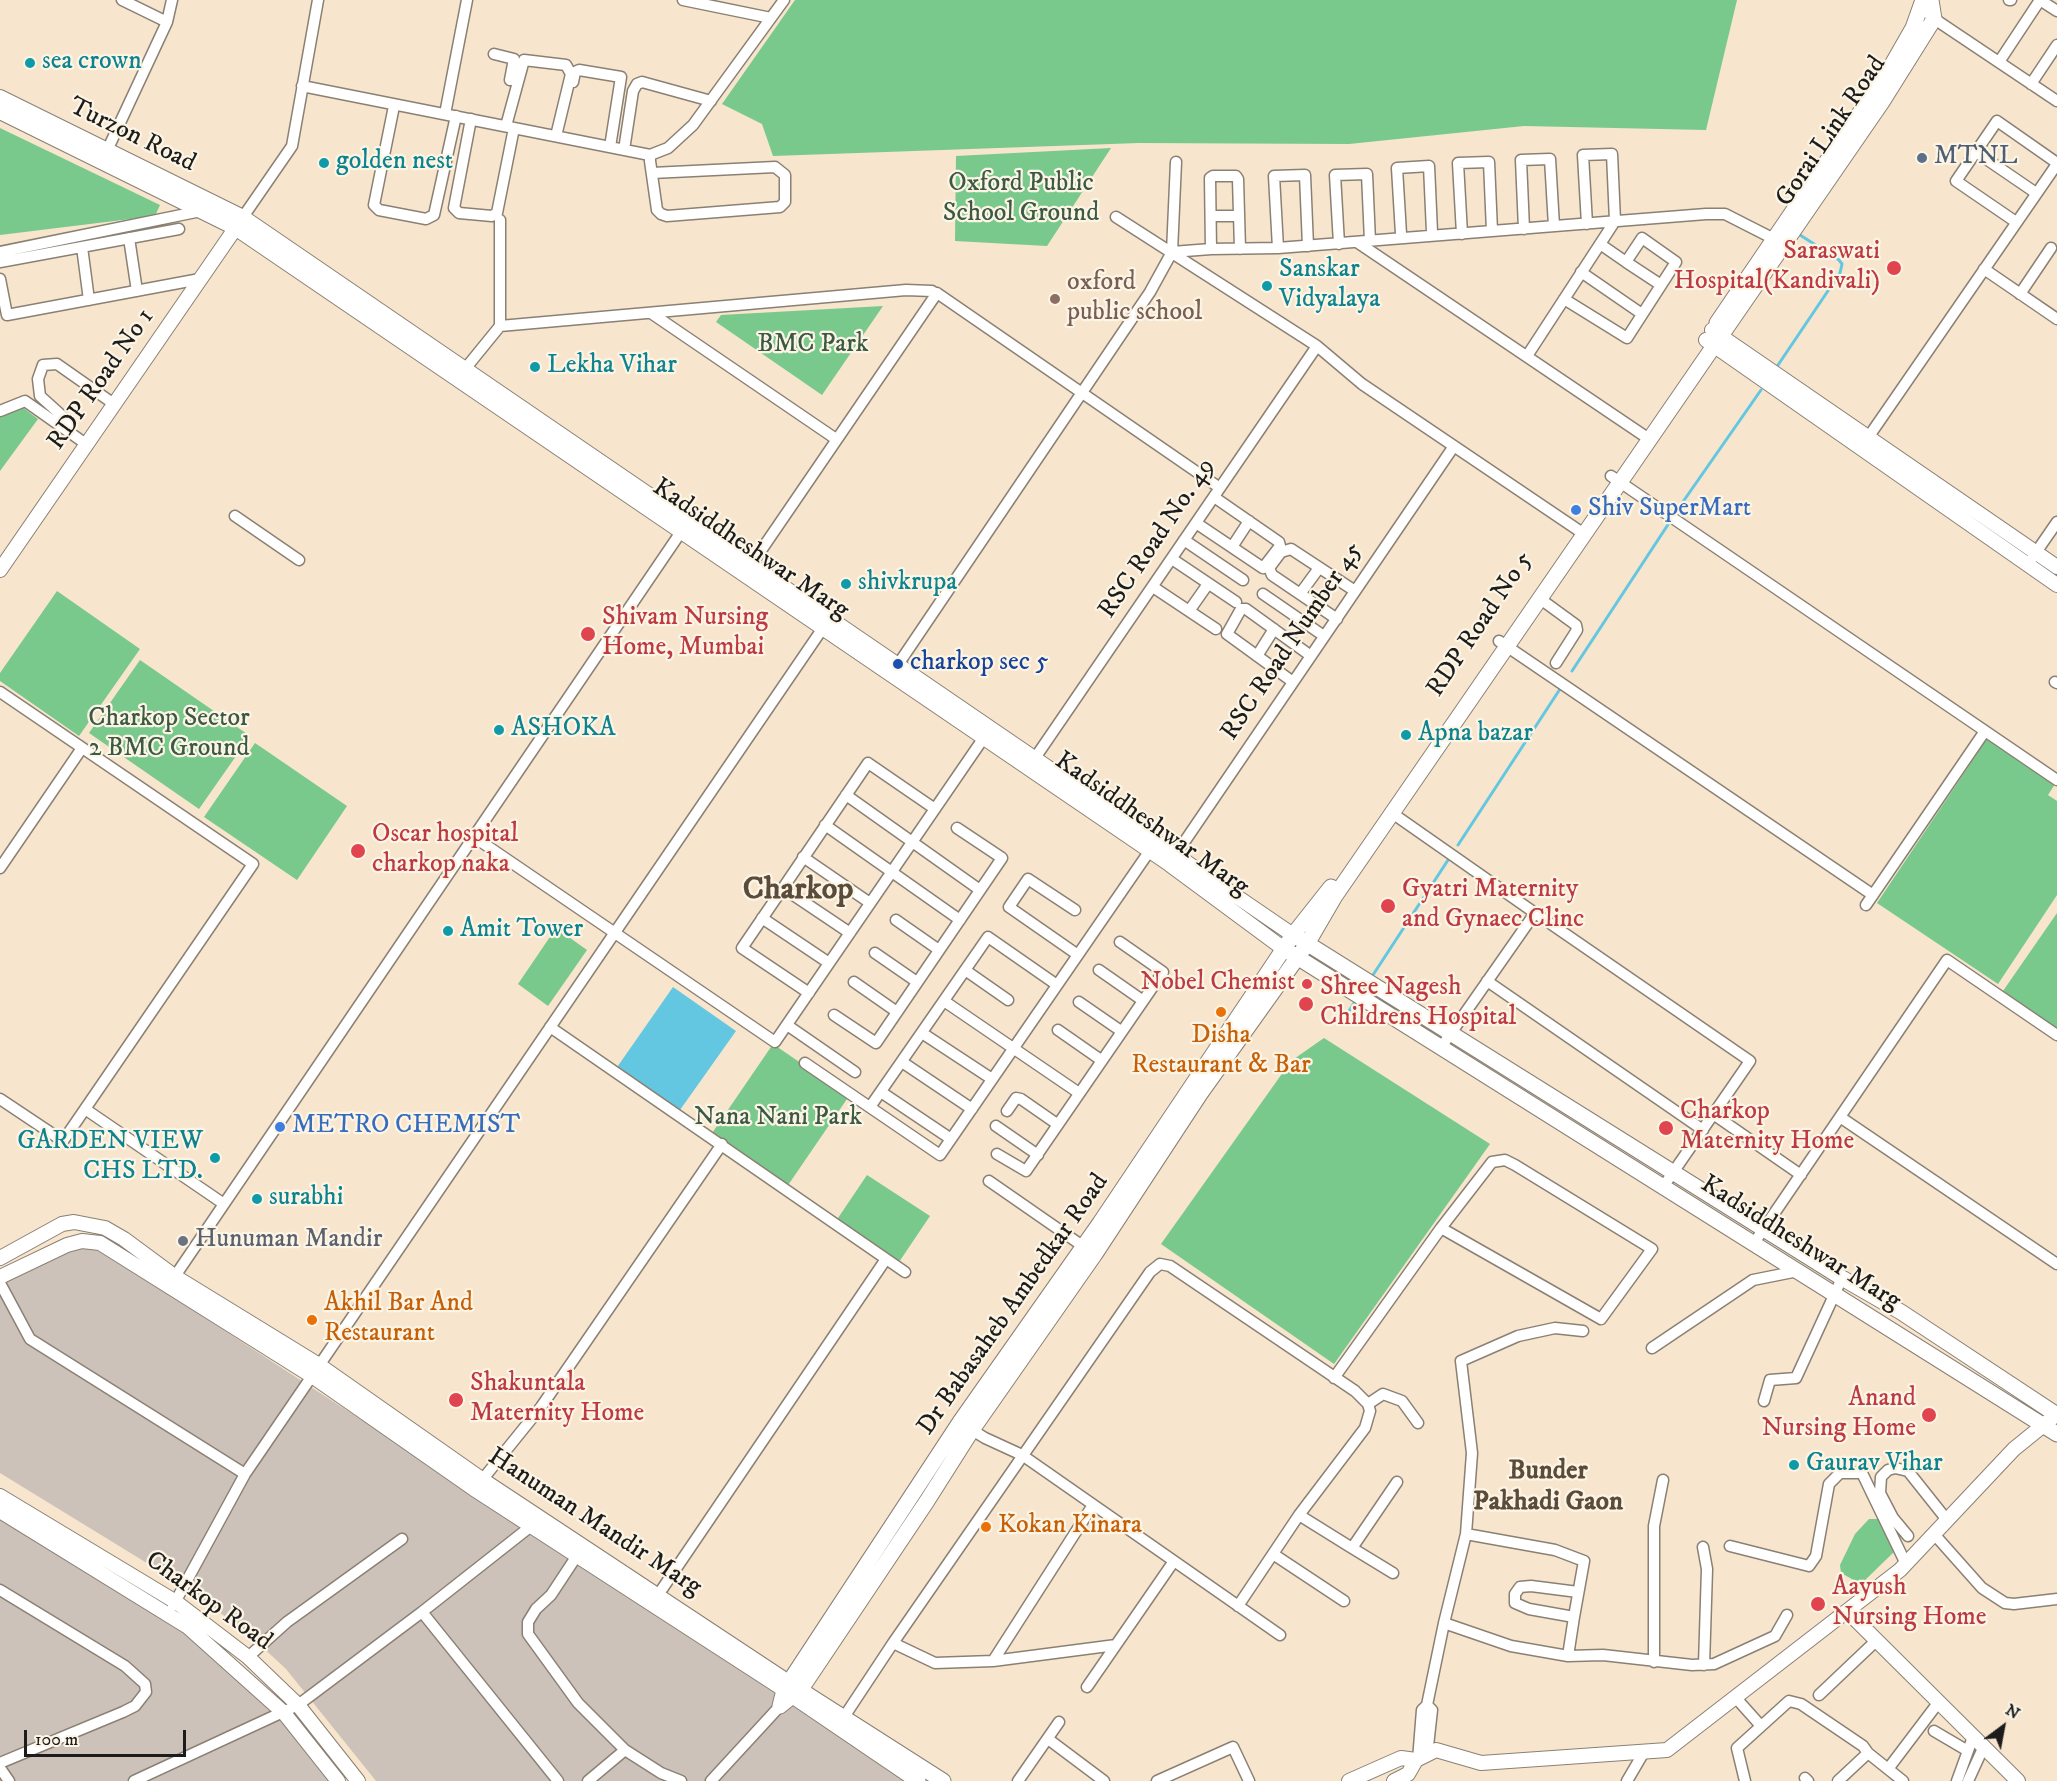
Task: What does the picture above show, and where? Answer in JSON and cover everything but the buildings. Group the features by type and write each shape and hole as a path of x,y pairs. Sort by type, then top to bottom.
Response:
{"main road":[{"name":"Gorai Link Road","path":"1713,337 1831,165 1916,50 1934,19 1924,3"},
{"name":"Gorai Link Road","path":"1831,165 1889,70 1913,28 1924,3"},
{"name":"RDP Road No 5","path":"1293,935 1328,891 1713,337"},
{"name":"RDP Road No 5","path":"1307,944 1335,896 1392,813 1502,643 1539,598 1580,531"},
{"name":"Kadsiddheshwar Marg","path":"1293,935 1452,1032 1842,1278 1901,1312 2057,1414"},
{"name":"Dr Babasaheb Ambedkar Road","path":"1253,1009 1293,935"},
{"name":"Dr Babasaheb Ambedkar Road","path":"780,1706 921,1497 966,1426 1089,1251 1196,1091 1253,1009 1307,944"},
{"name":"Kadsiddheshwar Marg","path":"1284,949 1442,1046 2050,1430"},
{"path":"792,1690 844,1717 943,1781"},
{"path":"792,1690 918,1781"}],"street":[{"path":"122,0 167,22"},
{"path":"104,156 167,22 172,0"},
{"path":"239,223 292,146 318,0"},
{"path":"394,105 374,205 379,210 426,219 434,215 467,0"},
{"path":"682,0 771,18"},
{"path":"302,86 650,154 668,148 693,125 784,0"},
{"path":"1999,62 2040,0 2057,11"},
{"path":"1934,19 2057,101"},
{"path":"2031,84 2057,45"},
{"path":"471,119 454,208 459,213 492,216 497,213 514,61 512,57 494,54"},
{"path":"507,126 524,60 566,65 572,74 558,136"},
{"path":"558,136 577,70 620,76 622,81 610,147"},
{"path":"624,150 633,91 637,84 642,82 711,101"},
{"name":"Turzon Road","path":"0,98 201,211 239,223"},
{"name":"Turzon Road","path":"0,112 104,156 239,223"},
{"path":"1865,442 2057,163 1997,121 1956,181 2016,222"},
{"path":"1976,152 2036,193"},
{"path":"1527,356 1615,221 1612,153 1583,155 1587,224"},
{"path":"650,154 652,173 657,210 667,216 780,207 785,202 785,175 775,166 652,173"},
{"path":"1524,229 1521,160 1550,159 1554,226"},
{"path":"894,669 1150,292 1172,252 1176,162"},
{"path":"1462,234 1458,163 1489,162 1492,231"},
{"path":"1401,234 1397,168 1429,166 1432,232"},
{"path":"1339,244 1335,175 1366,174 1370,241"},
{"path":"1278,248 1274,176 1305,175 1308,246"},
{"path":"1211,249 1210,178 1213,176 1236,176 1238,179 1240,249"},
{"path":"0,252 201,211"},
{"path":"1172,252 1339,244 1725,214 1779,241"},
{"path":"1211,216 1239,216"},
{"path":"1116,217 1317,346 1362,384 1580,531"},
{"path":"465,369 500,326 500,220"},
{"name":"RDP Road No 1","path":"0,570 239,223"},
{"name":"Kadsiddheshwar Marg","path":"239,223 465,369 685,526"},
{"name":"Kadsiddheshwar Marg","path":"239,223 1154,846"},
{"path":"0,262 179,229"},
{"path":"129,238 137,291"},
{"path":"1564,299 1627,339 1676,262 1642,238 1626,262"},
{"path":"1357,242 1645,436"},
{"path":"1600,244 1661,285"},
{"path":"82,247 89,300"},
{"path":"2020,294 2051,248"},
{"path":"1984,269 2057,319"},
{"path":"1581,272 1642,314"},
{"path":"0,279 7,315 200,279"},
{"path":"500,326 906,290 932,291"},
{"path":"748,569 937,293 1217,493 1280,546 1263,568 1196,523"},
{"path":"651,313 836,439"},
{"path":"1713,337 1865,442 2057,567"},
{"name":"RSC Road No. 49","path":"1035,758 1317,346"},
{"path":"71,424 40,396 38,379 43,365 57,364 114,404"},
{"path":"0,411 26,401 86,444"},
{"path":"1865,442 2057,585"},
{"name":"RSC Road Number 45","path":"1172,859 1454,446"},
{"path":"1615,479 2057,780"},
{"path":"235,516 299,560"},
{"path":"1232,547 1249,521"},
{"path":"2028,564 2057,522"},
{"path":"0,1277 50,1251 82,1241 100,1243 172,1280 685,526"},
{"path":"1184,540 1243,580"},
{"path":"1336,619 1272,575 1269,568 1286,548 1355,591"},
{"path":"1172,559 1236,602"},
{"path":"1300,594 1319,568"},
{"path":"1189,611 1208,584"},
{"path":"1156,589 1216,629"},
{"path":"1263,594 1324,636"},
{"path":"1539,598 1576,625 1577,630 1556,663"},
{"path":"1293,682 1227,634 1240,609 1246,609 1311,656"},
{"path":"172,1608 245,1474 826,623"},
{"path":"1257,656 1274,629"},
{"path":"1502,643 1869,900 1984,731"},
{"path":"0,692 253,864 63,1141 0,1099"},
{"path":"474,837 775,1042 987,732"},
{"name":"Kadsiddheshwar Marg","path":"987,732 1035,758 1172,859 1284,949"},
{"path":"0,868 82,748"},
{"path":"808,993 742,948 803,857 868,763 934,809"},
{"path":"846,795 980,890"},
{"path":"1392,813 1750,1061 1664,1186"},
{"path":"825,825 960,920"},
{"path":"834,1016 876,1043 1002,858 957,828"},
{"path":"805,1063 940,1155 1154,846"},
{"path":"803,857 870,903"},
{"name":"Kadsiddheshwar Marg","path":"1172,859 1293,935"},
{"path":"1075,910 1028,879 1009,907 1078,955"},
{"path":"783,888 850,933"},
{"path":"1442,1046 1535,912"},
{"path":"762,918 829,963"},
{"path":"896,920 939,950"},
{"path":"870,1107 988,937 1057,985"},
{"path":"997,1154 1024,1172 1163,972 1120,942"},
{"path":"874,953 917,982"},
{"path":"1754,1243 1947,960 2057,1035"},
{"path":"965,970 1008,1000"},
{"path":"1099,970 1142,1000"},
{"path":"1487,981 1702,1130"},
{"path":"854,982 897,1012"},
{"path":"944,1001 1078,1093"},
{"path":"1079,1002 1121,1031"},
{"path":"787,1025 855,1072"},
{"path":"550,1027 905,1272"},
{"path":"1058,1030 1101,1060"},
{"path":"922,1033 992,1079"},
{"path":"902,1062 972,1109"},
{"path":"881,1092 951,1139"},
{"path":"1007,1111 1016,1098 1057,1125"},
{"path":"85,1109 224,1203"},
{"path":"1713,1114 1801,1175"},
{"path":"1840,1117 2057,1264"},
{"path":"996,1126 1038,1155"},
{"path":"479,1484 541,1407 722,1144"},
{"path":"1334,1378 1441,1228 1492,1162 1505,1160 1652,1249 1601,1319 1441,1228"},
{"path":"989,1181 1089,1251"},
{"name":"Hanuman Mandir Marg","path":"0,1258 62,1224 74,1222 89,1223 124,1239 172,1280 316,1371 479,1484 792,1690"},
{"path":"655,1599 886,1259"},
{"path":"844,1717 1022,1455 1150,1272 1160,1264 1170,1266 1355,1391 1368,1404 1370,1411 1365,1428 1299,1515 1238,1606"},
{"path":"1652,1348 1753,1280 1798,1271"},
{"path":"1764,1401 1770,1380 1796,1378 1842,1278"},
{"path":"0,1283 30,1339 245,1474"},
{"path":"1396,1761 1399,1780 1408,1774 1420,1758 1422,1710 1427,1705 1466,1534 1472,1453 1461,1361 1518,1336 1555,1328 1583,1331"},
{"path":"1368,1404 1383,1394 1402,1401 1418,1423"},
{"path":"1349,1781 1401,1758 1420,1758 1436,1750 1482,1763 1667,1750 1906,1564 2014,1449 2050,1430 2057,1414"},
{"path":"966,1426 1022,1455 1280,1635"},
{"path":"1874,1487 1888,1470 1902,1469 1947,1520"},
{"path":"1730,1546 1809,1566 1816,1556 1829,1484 1840,1473 1862,1473 1908,1536"},
{"path":"1654,1662 1654,1526 1663,1480"},
{"path":"1352,1548 1397,1482"},
{"path":"1874,1487 1906,1564"},
{"name":"Charkop Road","path":"0,1496 248,1657 298,1705 358,1781"},
{"path":"993,1661 1093,1505"},
{"name":"Charkop Road","path":"0,1511 172,1608 284,1713 337,1781"},
{"path":"1299,1515 1393,1573"},
{"path":"134,1781 298,1705 422,1612 535,1521"},
{"path":"1466,1534 1555,1550 1584,1562 1568,1656"},
{"path":"1934,1534 1982,1588 2005,1603 2057,1599"},
{"path":"248,1657 287,1622 402,1539"},
{"path":"1703,1547 1707,1569 1704,1665"},
{"path":"580,1551 551,1595 536,1609 528,1622 528,1634 578,1702 625,1749 661,1773 681,1781"},
{"path":"1273,1554 1344,1602"},
{"path":"1087,1687 1174,1561"},
{"path":"1574,1617 1529,1609 1515,1603 1515,1594 1520,1587 1531,1586 1578,1592"},
{"path":"0,1590 125,1666 145,1684 146,1692 135,1706 123,1712 0,1763"},
{"path":"1847,1611 2018,1781"},
{"path":"422,1612 558,1781"},
{"path":"1444,1623 1511,1646 1568,1656 1603,1655 1654,1662 1704,1665 1714,1664 1775,1636 1787,1615"},
{"path":"1819,1695 1877,1640"},
{"path":"893,1643 935,1663 993,1661 1116,1645"},
{"path":"1736,1698 1761,1726"},
{"path":"1745,1781 1737,1748 1789,1701 1796,1701 1863,1746 1868,1753 1904,1781"},
{"path":"1888,1770 1938,1704"},
{"name":"Dr Babasaheb Ambedkar Road","path":"711,1781 780,1706"},
{"path":"1018,1781 1059,1722"},
{"path":"1934,1731 1968,1751"},
{"path":"1957,1781 1973,1737"},
{"path":"1048,1738 1104,1781"},
{"path":"1968,1781 1984,1746"},
{"path":"1157,1781 1233,1747 1249,1781"},
{"path":"588,1781 625,1749"},
{"path":"1627,1781 1644,1752"},
{"path":"1838,1781 1868,1753"},
{"path":"0,1768 9,1781"}],"shaded area":[{"path":"86,1240 914,1781 376,1781 286,1669 243,1629 168,1576 0,1473 0,1286"},
{"path":"0,1519 157,1611 228,1668 305,1746 332,1781 0,1781"}],"green space":[{"path":"795,0 1737,0 1706,130 1524,126 1349,144 1139,143 773,156 762,124 722,104"},
{"path":"0,128 160,205 155,216 0,235"},
{"name":"Oxford Public School Ground","path":"1111,148 1047,246 955,241 956,156"},
{"name":"BMC Park","path":"883,306 822,395 716,322 721,315"},
{"path":"22,407 38,419 0,471 0,416"},
{"path":"57,591 140,649 79,736 0,681 0,673"},
{"name":"Charkop Sector 2 BMC Ground","path":"140,660 250,736 199,809 89,733"},
{"path":"1987,739 2055,784 2048,795 2057,801 2057,895 1998,984 1877,903"},
{"path":"255,743 347,806 297,880 204,817"},
{"path":"2057,913 2057,1030 2003,991"},
{"path":"556,928 587,950 548,1006 518,984"},
{"path":"1324,1038 1490,1144 1334,1364 1161,1244 1291,1061"},
{"name":"Nana Nani Park","path":"773,1044 849,1096 782,1194 706,1142"},
{"path":"867,1175 930,1216 899,1262 836,1221"},
{"path":"1869,1519 1881,1519 1896,1550 1861,1584 1841,1573 1840,1565 1855,1534"}],"water":[{"path":"673,987 736,1031 675,1117 613,1073"}],"waterway":[{"path":"1776,368 1840,273 1842,264 1800,235"},
{"path":"1680,506 1761,390"},
{"path":"1572,671 1671,520"},
{"path":"1458,845 1562,686"},
{"path":"1371,978 1450,857"},
{"path":"1349,1011 1356,1000"}],"place":[{"name":"sea crown","path":"30,63"},
{"name":"MTNL","path":"1922,158"},
{"name":"golden nest","path":"324,163"},
{"name":"Saraswati Hospital(Kandivali)","path":"1894,268"},
{"name":"Sanskar Vidyalaya","path":"1267,286"},
{"name":"oxford public school","path":"1055,299"},
{"name":"Lekha Vihar","path":"535,367"},
{"name":"Shiv SuperMart","path":"1576,510"},
{"name":"shivkrupa","path":"846,584"},
{"name":"Shivam Nursing Home, Mumbai","path":"588,634"},
{"name":"charkop sec 5","path":"898,664"},
{"name":"ASHOKA","path":"499,730"},
{"name":"Apna bazar","path":"1406,735"},
{"name":"Oscar hospital charkop naka","path":"358,851"},
{"name":"Gyatri Maternity and Gynaec Clinc","path":"1388,906"},
{"name":"Amit Tower","path":"448,931"},
{"name":"Nobel Chemist","path":"1307,984"},
{"name":"Shree Nagesh Childrens Hospital","path":"1306,1004"},
{"name":"Disha Restaurant & Bar","path":"1221,1012"},
{"name":"METRO CHEMIST","path":"280,1127"},
{"name":"Charkop Maternity Home","path":"1666,1128"},
{"name":"GARDEN VIEW CHS LTD.","path":"215,1158"},
{"name":"surabhi","path":"257,1199"},
{"name":"Hunuman Mandir","path":"183,1241"},
{"name":"Akhil Bar And Restaurant","path":"312,1320"},
{"name":"Shakuntala Maternity Home","path":"456,1400"},
{"name":"Anand Nursing Home","path":"1929,1415"},
{"name":"Gaurav Vihar","path":"1794,1465"},
{"name":"Kokan Kinara","path":"986,1527"},
{"name":"Aayush Nursing Home","path":"1818,1604"}],"district":[{"name":"Charkop","path":"798,891"},
{"name":"Bunder Pakhadi Gaon","path":"1548,1488"}]}
